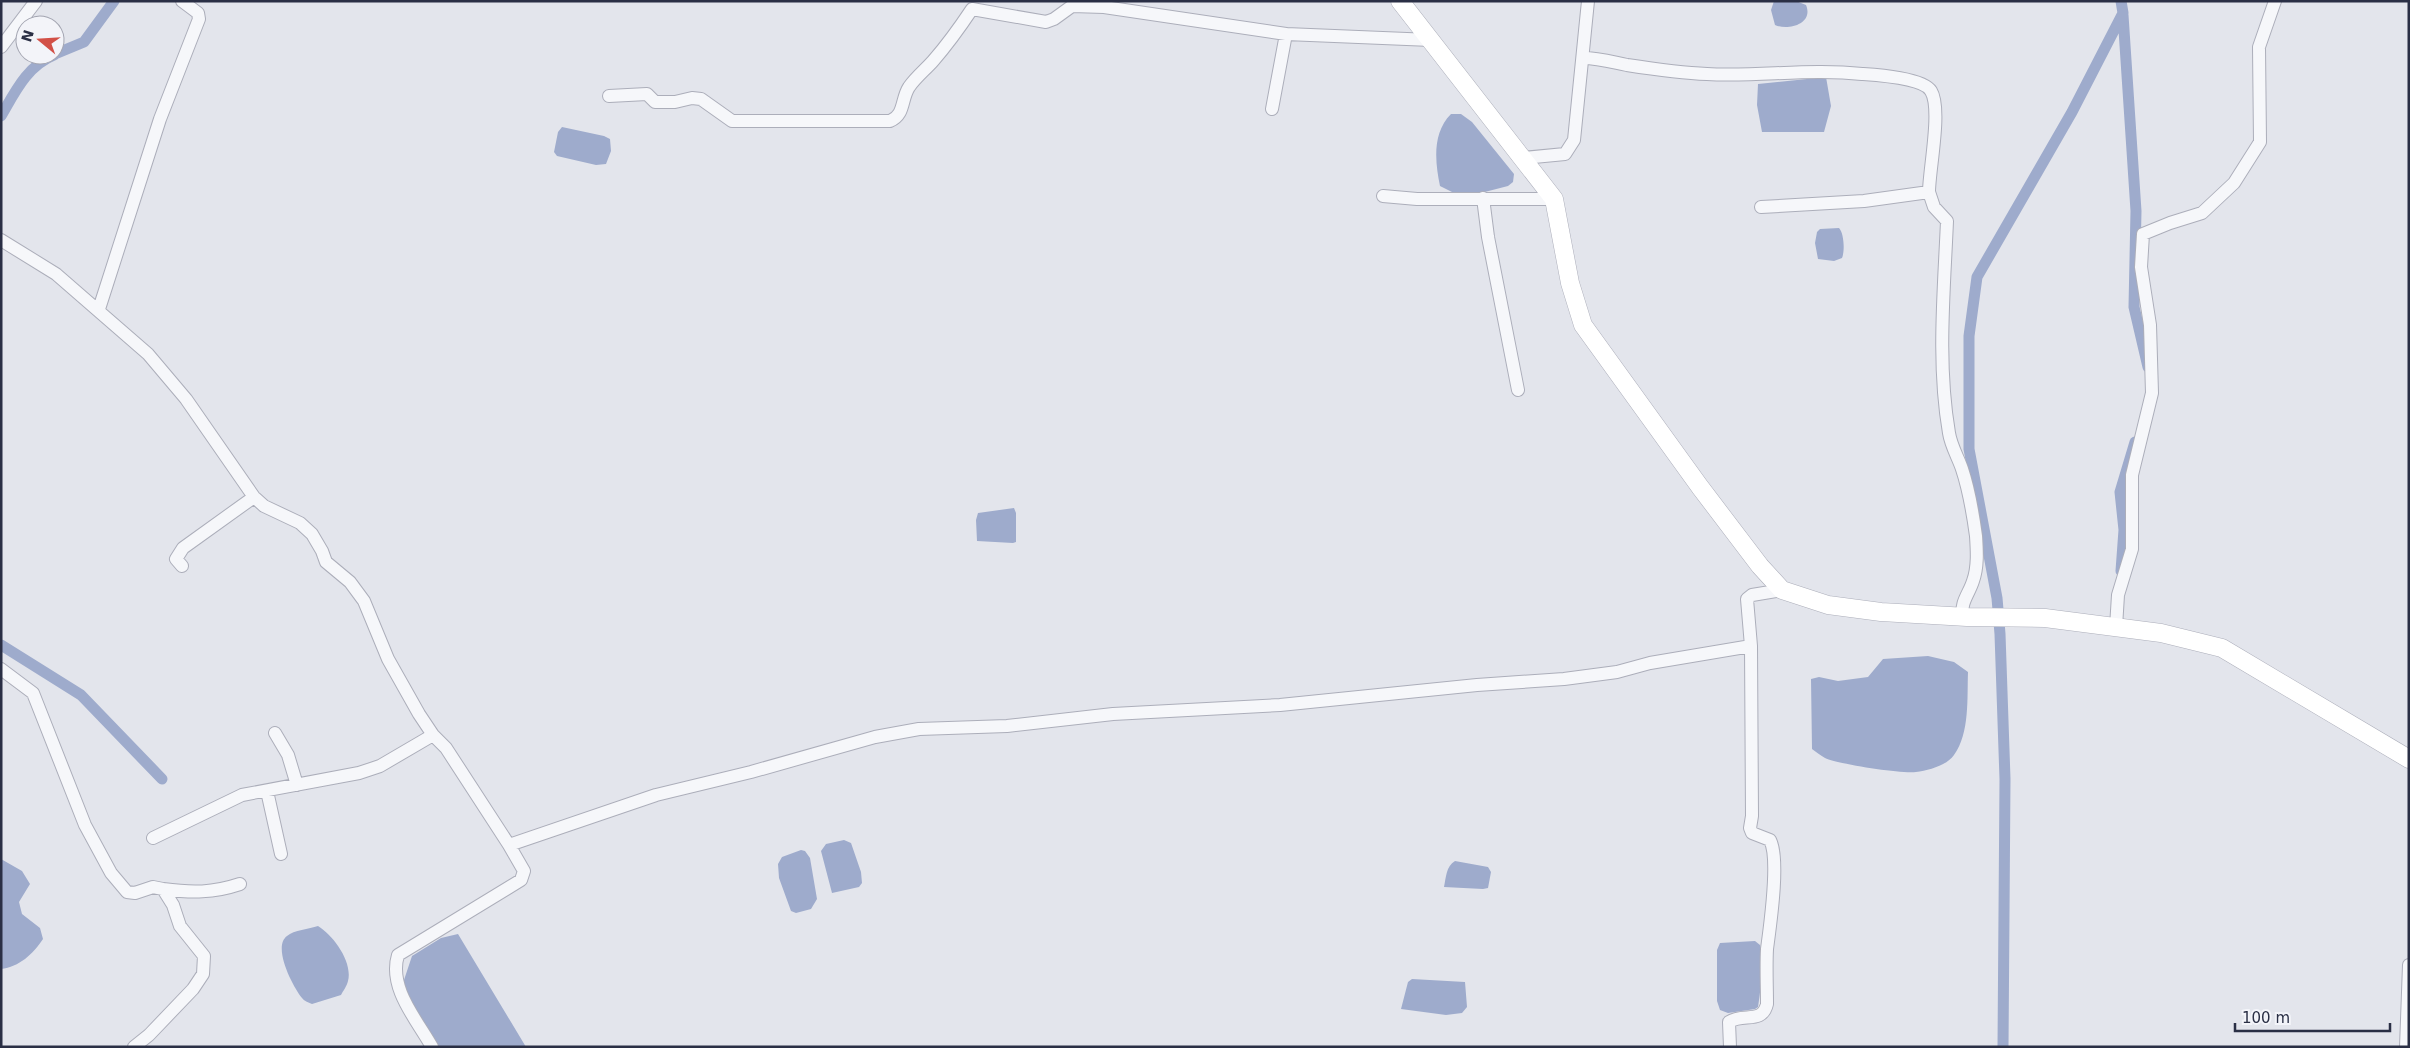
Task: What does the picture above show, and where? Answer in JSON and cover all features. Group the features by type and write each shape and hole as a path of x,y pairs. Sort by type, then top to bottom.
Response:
{"main road":[{"path":"1400,1 1554,199 1570,283 1583,325 1694,479 1760,566 1782,590 1828,605 1881,612 1965,617 2045,618 2160,633 2222,648 2409,759"}],"street":[{"path":"1,47 36,1"},
{"path":"99,309 160,119 199,19 198,13 182,1"},
{"path":"1523,158 1565,154 1574,140 1588,1"},
{"path":"2116,627 2118,594 2132,549 2132,475 2139,438 2152,393 2150,325 2141,267 2143,234 2202,213 2234,183 2260,142 2259,47 2276,1"},
{"path":"609,96 647,94 655,102 675,102 692,98 701,99 732,121 890,121 896,119 901,112 904,96 916,78 932,62 972,9 1046,22 1054,19 1072,6 1104,7 1286,34 1431,40"},
{"path":"1272,109 1286,34"},
{"path":"1582,58 1596,58 1629,65 1708,74 1848,72 1890,77 1925,85 1931,91 1934,105 1934,151 1929,192 1934,207 1947,221 1941,356 1944,391 1950,436 1962,469 1976,536 1977,566 1973,582 1965,597 1962,610 1965,617"},
{"path":"1761,207 1864,201 1929,192"},
{"path":"1384,196 1417,199 1554,199"},
{"path":"1483,198 1488,237 1518,390"},
{"path":"1,240 56,274 99,309 148,354 186,399 254,497 264,506 300,522 312,534 326,562 350,582 364,601 388,659 419,714 433,735 446,748 510,845 524,871 521,880 398,955 395,971 398,987 432,1047"},
{"path":"182,566 176,559 183,548 254,497"},
{"path":"1730,1047 1729,1022 1760,1016 1765,1012 1767,1004 1767,949 1771,928 1774,861 1770,840 1752,833 1750,828 1751,646 1747,599 1752,596 1782,590"},
{"path":"510,845 665,792 751,772 875,737 919,729 1007,726 1104,715 1280,705 1477,685 1564,679 1617,672 1650,663 1751,646"},
{"path":"1,669 33,693 84,825 111,873 127,892 136,893 153,887 197,893 217,891 240,884"},
{"path":"275,733 288,755 297,785"},
{"path":"153,838 242,795 359,773 380,766 433,735"},
{"path":"267,791 282,854"},
{"path":"134,1047 149,1035 193,989 204,974 204,956 180,926 173,904 163,889"},
{"path":"2406,1047 2409,965"}],"water":[{"path":"1774,1 1796,1 1806,5 1806,17 1803,21 1793,26 1780,27 1775,25 1771,10"},
{"path":"1826,77 1831,106 1824,132 1762,132 1757,105 1758,84"},
{"path":"1451,114 1461,114 1472,122 1514,174 1513,182 1508,186 1473,195 1454,193 1440,186 1436,148 1441,130"},
{"path":"562,127 610,139 611,151 606,164 596,165 557,156 554,152 558,132"},
{"path":"1839,228 1844,242 1842,258 1834,261 1818,259 1815,243 1817,232 1820,229"},
{"path":"1014,508 1016,513 1016,542 977,541 976,520 978,513"},
{"path":"1928,656 1954,662 1968,672 1965,726 1959,746 1951,759 1942,765 1926,770 1897,772 1856,766 1832,760 1825,758 1812,749 1811,679 1819,677 1838,681 1868,677 1883,659"},
{"path":"844,840 851,843 861,872 862,883 859,887 832,893 821,851 826,844"},
{"path":"801,850 805,851 810,858 817,899 811,909 796,913 791,911 779,878 778,864 782,857"},
{"path":"1,859 22,871 30,884 19,902 22,914 40,928 43,939 35,950 20,963 1,969"},
{"path":"1455,861 1488,867 1491,872 1488,888 1444,887 1448,869"},
{"path":"318,926 335,942 345,958 349,974 341,995 312,1004 303,999 298,993 289,976 282,949 283,941 290,934"},
{"path":"458,934 526,1047 434,1047 418,1018 403,983 412,956 441,938"},
{"path":"1755,941 1760,945 1762,960 1758,1007 1728,1013 1720,1010 1717,1001 1717,950 1720,943"},
{"path":"1412,979 1465,982 1467,1007 1462,1013 1446,1015 1401,1009 1408,982"}],"waterway":[{"path":"65,50 84,42 114,1"},
{"path":"2003,1047 2005,779 2000,634 1997,598 1969,449 1969,336 1977,277 2072,112 2123,13 2121,1"},
{"path":"2123,15 2136,211 2134,307 2148,367"},
{"path":"1,116 17,89 38,65"},
{"path":"2121,571 2124,530 2120,492 2135,442"},
{"path":"1,645 81,695 162,779"}]}
